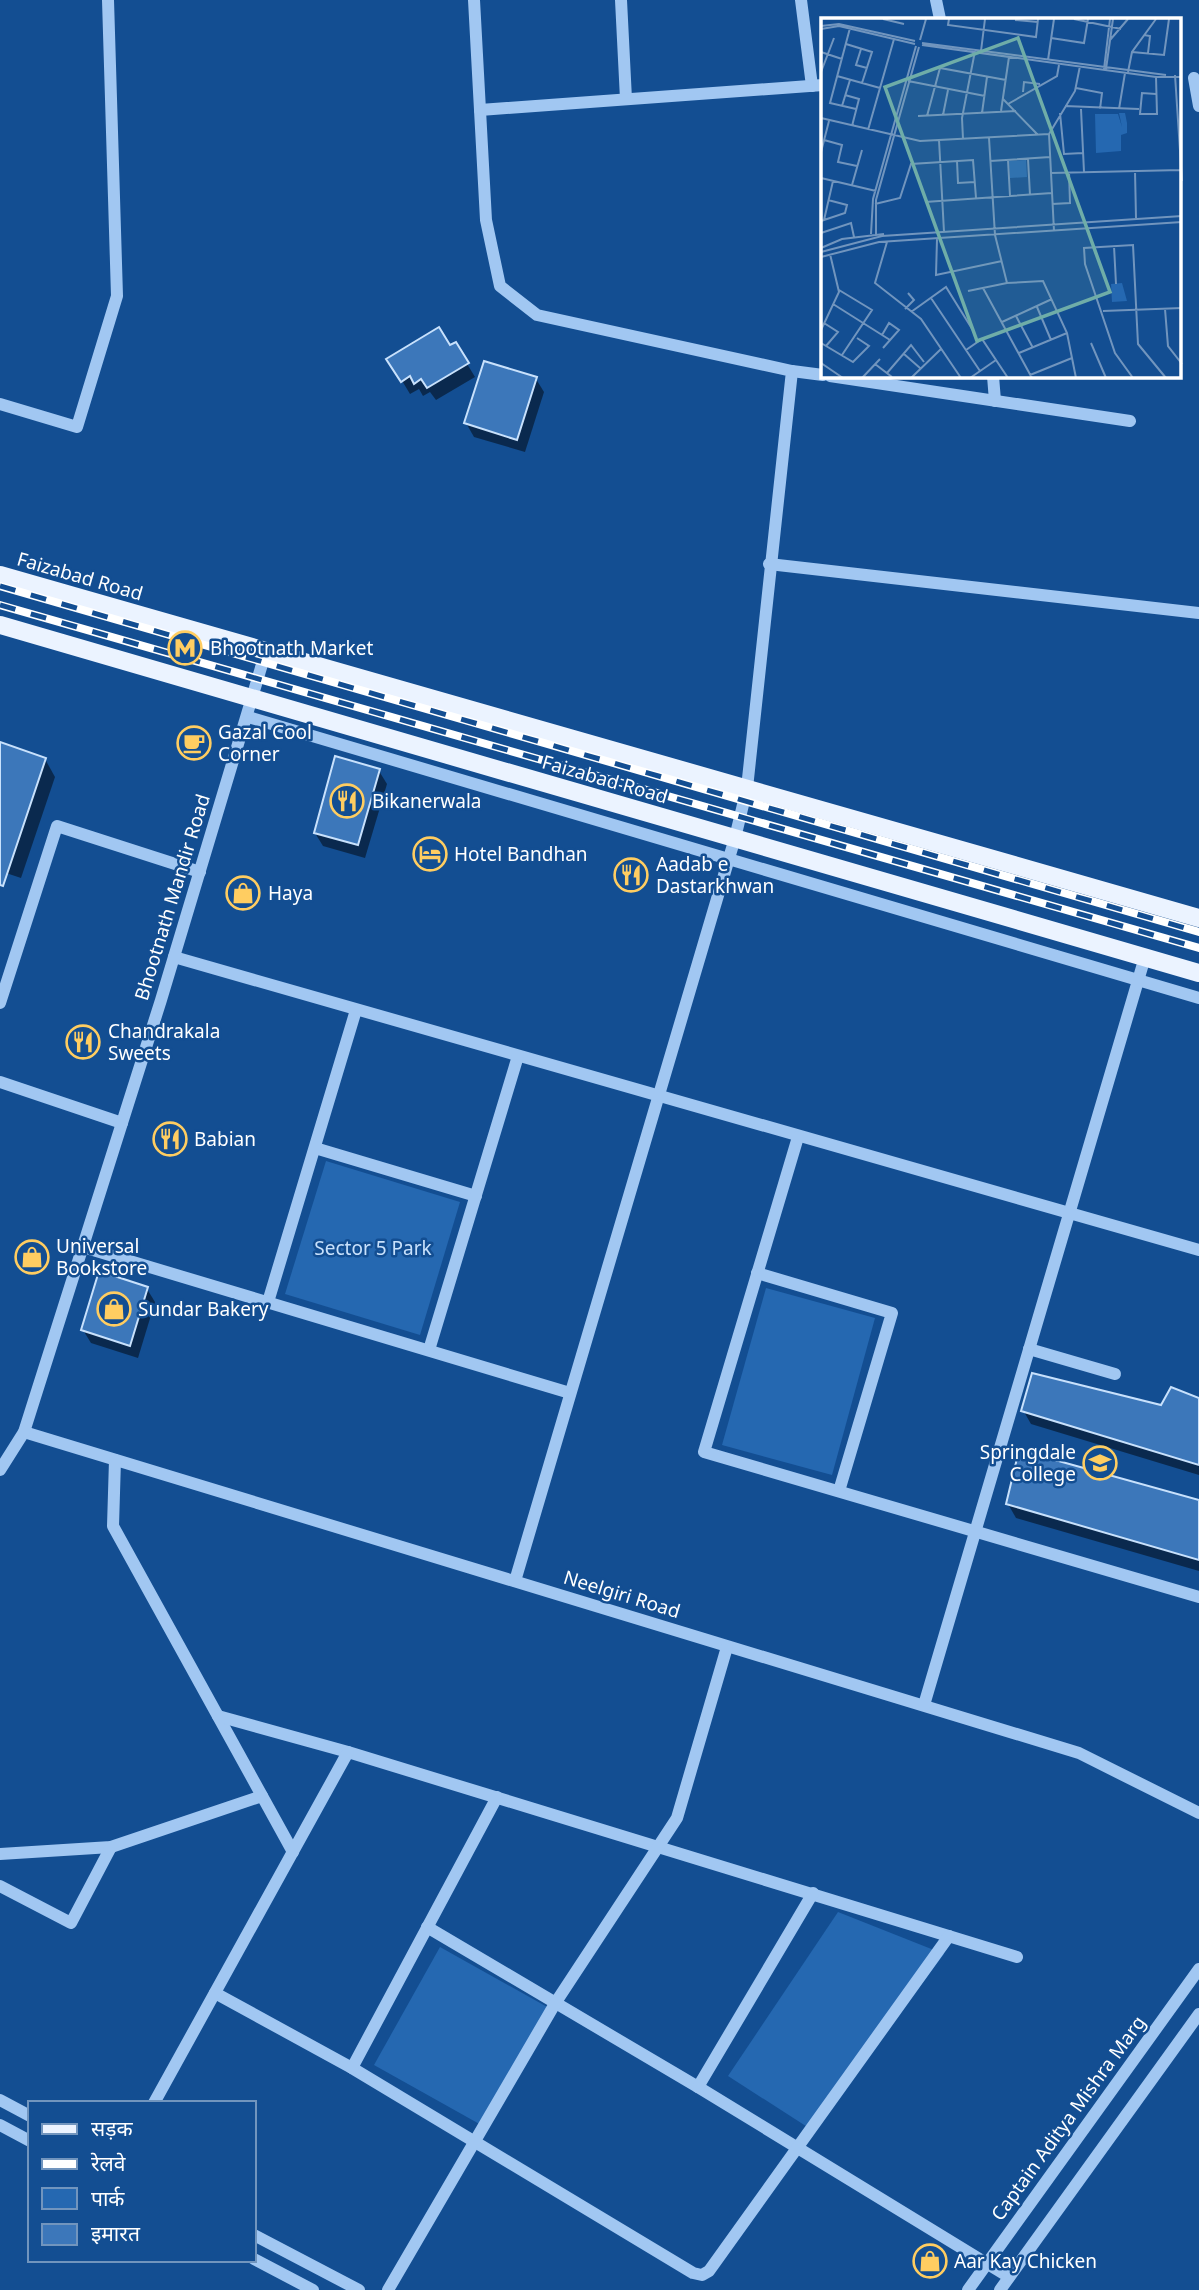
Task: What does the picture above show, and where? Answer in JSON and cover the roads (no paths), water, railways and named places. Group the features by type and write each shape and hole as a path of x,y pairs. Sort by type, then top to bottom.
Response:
{"main road":[{"name":"Faizabad Road","path":"0,575 1199,918"},
{"name":"Faizabad Road","path":"0,625 251,709 735,838 1199,973"}],"street":[{"path":"0,404 77,426 117,296 108,0"},
{"path":"474,0 486,220 500,286 537,315 792,371 821,375"},
{"path":"621,0 626,99"},
{"path":"480,110 817,85 801,0"},
{"path":"936,0 940,18"},
{"path":"1194,78 1199,106"},
{"path":"514,1581 735,838 747,788 769,564 792,371"},
{"path":"843,378 1130,421"},
{"path":"993,378 995,401"},
{"path":"769,564 1199,613"},
{"name":"Bhootnath Mandir Road","path":"0,1469 24,1432 251,709 266,651"},
{"path":"251,709 728,859 1199,998"},
{"path":"0,1003 57,826 200,872"},
{"path":"174,957 1199,1250"},
{"path":"924,1705 1145,957"},
{"path":"268,1302 356,1010"},
{"path":"429,1350 519,1056"},
{"path":"0,1082 122,1124"},
{"path":"798,1137 704,1451 1199,1597"},
{"path":"315,1148 476,1196"},
{"path":"83,1247 570,1392"},
{"path":"757,1273 892,1313 839,1491"},
{"path":"1029,1349 1115,1374"},
{"name":"Neelgiri Road","path":"24,1432 1079,1752 1199,1814"},
{"path":"115,1460 113,1526 293,1852"},
{"path":"388,2290 556,2002 677,1818 727,1647"},
{"path":"218,1716 348,1752 1017,1957"},
{"path":"155,2101 348,1752"},
{"path":"0,1854 111,1847 262,1796"},
{"path":"352,2068 497,1797"},
{"path":"0,1886 71,1923 111,1847"},
{"path":"698,2087 813,1894"},
{"path":"427,1927 698,2087 1009,2277"},
{"path":"215,1993 352,2068 693,2273 702,2275 709,2271 949,1936"},
{"name":"Captain Aditya Mishra Marg","path":"968,2290 1199,1969"},
{"path":"1000,2290 1199,2014"},
{"path":"0,2100 28,2115"},
{"path":"0,2125 28,2140"},
{"path":"256,2236 333,2284 359,2290"},
{"path":"256,2260 313,2290"}],"railway":[{"path":"0,586 1199,932"},
{"path":"0,605 1199,948"}],"place":[{"name":"Bhootnath Market","path":"185,648"},
{"name":"Gazal Cool Corner","path":"194,743"},
{"name":"Bikanerwala","path":"347,801"},
{"name":"Hotel Bandhan","path":"430,854"},
{"name":"Aadab e Dastarkhwan","path":"631,875"},
{"name":"Haya","path":"243,893"},
{"name":"Chandrakala Sweets","path":"83,1042"},
{"name":"Babian","path":"170,1139"},
{"name":"Universal Bookstore","path":"32,1257"},
{"name":"Sundar Bakery","path":"114,1309"},
{"name":"Springdale College","path":"1100,1463"},
{"name":"Aar Kay Chicken","path":"930,2261"}],"park label":[{"name":"Sector 5 Park","path":"373,1248"}]}
